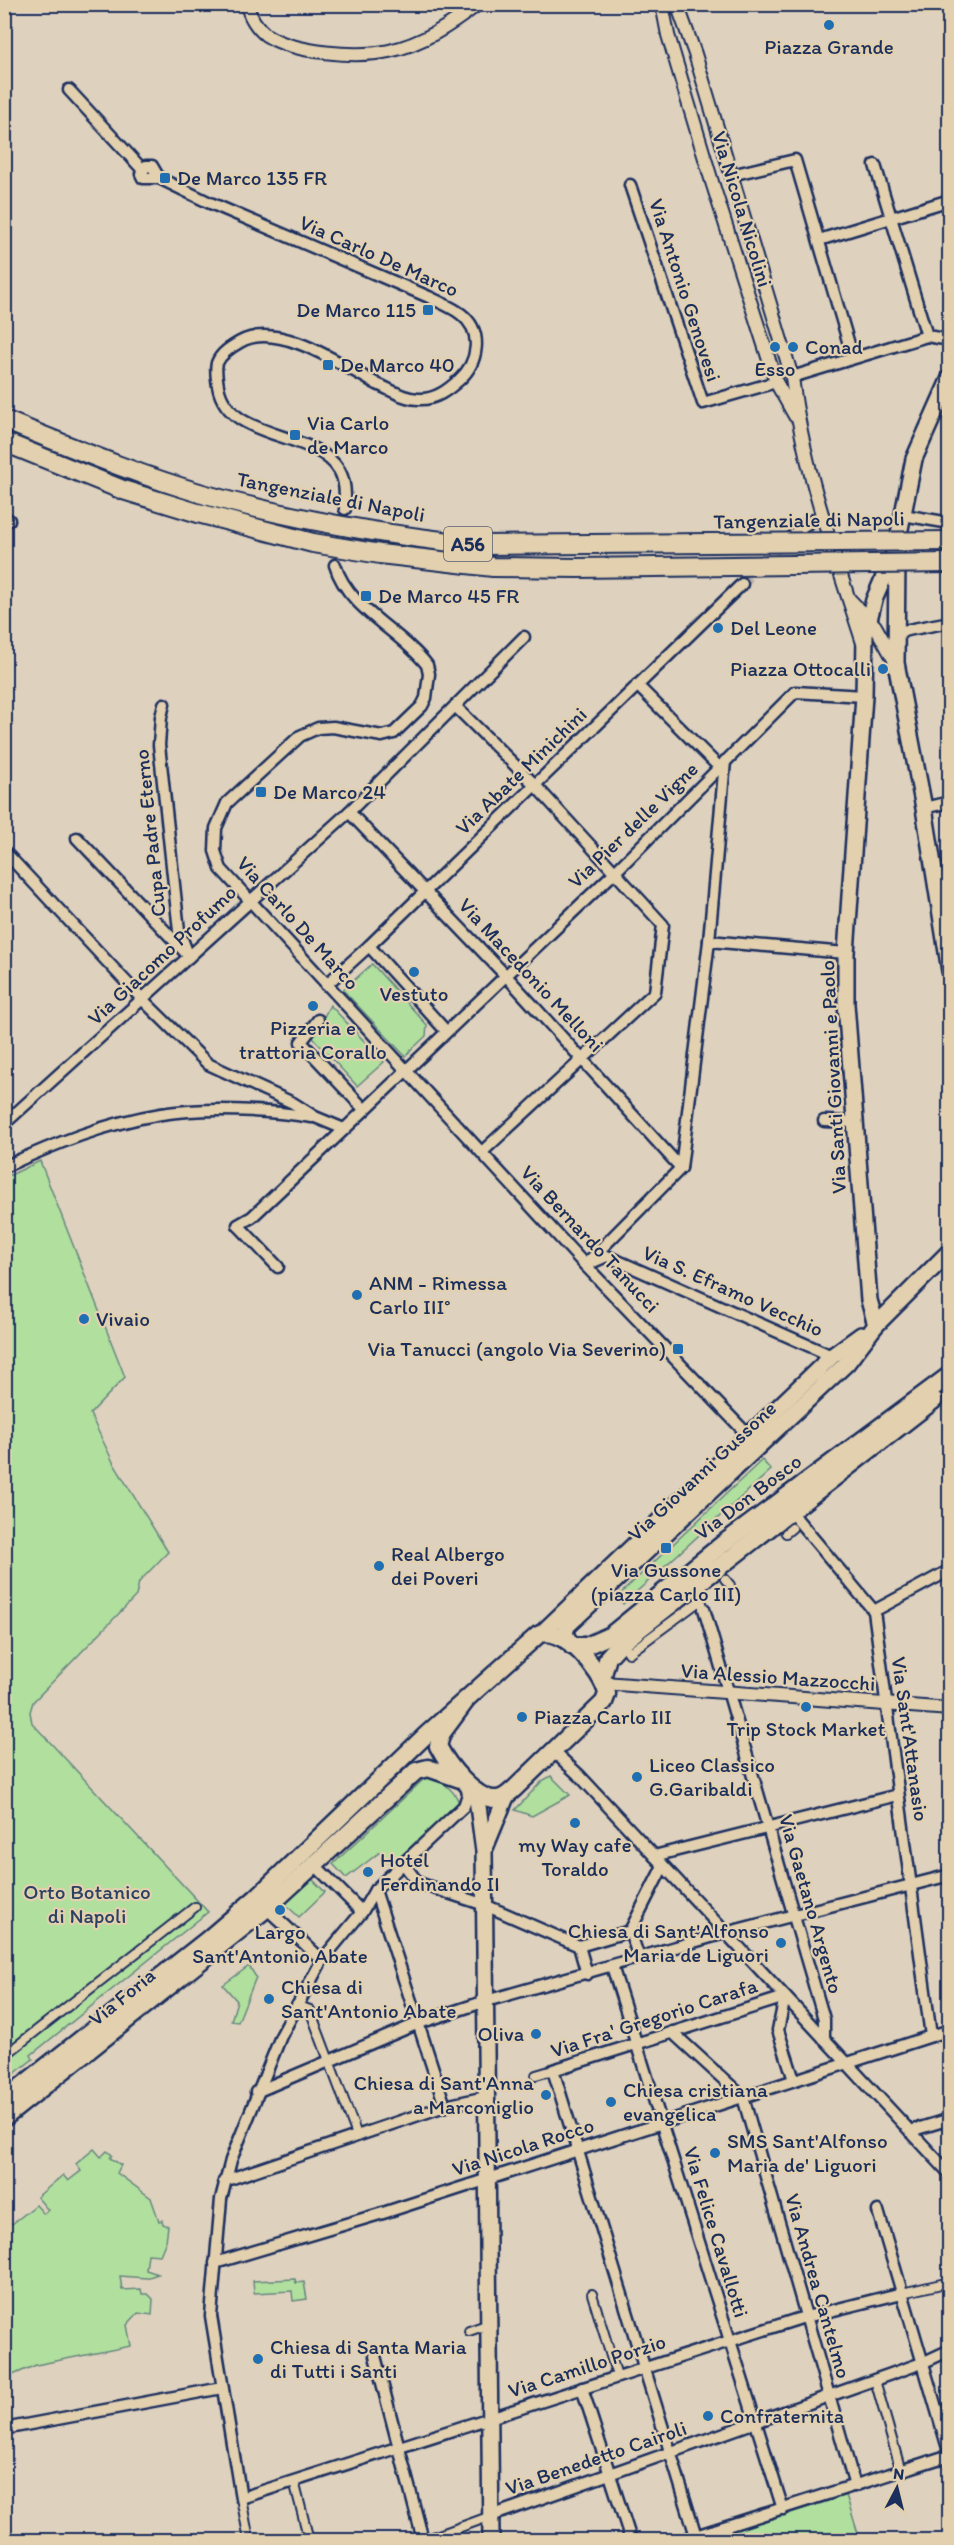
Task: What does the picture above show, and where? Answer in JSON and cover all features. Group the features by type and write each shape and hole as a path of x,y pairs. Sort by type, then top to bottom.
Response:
{"highway":[{"name":"Tangenziale di Napoli","path":"4,420 126,469 206,495 314,522 400,537 476,545 950,541"},
{"name":"Tangenziale di Napoli","path":"4,442 123,490 198,513 313,543 380,554 493,567 950,563"}],"main road":[{"path":"950,378 914,459 896,549 896,663 924,808 950,971"},
{"name":"Via Santi Giovanni e Paolo","path":"876,1324 869,1300 854,1122 846,1004 846,953 864,696 864,647 868,617 896,549"},
{"name":"Via Giovanni Gussone","path":"572,1646 565,1634 567,1626 753,1441 832,1356 876,1324 947,1255"},
{"name":"Via Giovanni Gussone","path":"542,1633 753,1441 846,1363 876,1324"},
{"name":"Via Don Bosco","path":"603,1681 610,1654 622,1642 695,1593 790,1524 949,1380"},
{"name":"Via Don Bosco","path":"572,1646 586,1646 611,1635 724,1543 949,1380"},
{"path":"308,1858 426,1735 542,1633 550,1633 572,1646 587,1659 603,1681 607,1694 604,1702 506,1797 484,1851"},
{"path":"465,1702 442,1733 438,1746 450,1767 470,1785 488,1798 506,1797"},
{"path":"308,1858 422,1768 436,1770 470,1785"},
{"path":"470,1785 484,1851 491,2541"},
{"name":"Via Foria","path":"4,2118 261,1903 308,1858"},
{"name":"Via Foria","path":"4,2100 179,1962 261,1903"}],"street":[{"path":"247,4 253,21 266,35 299,47 359,55 388,51 412,44 455,22 478,4"},
{"name":"Via Nicola Nicolini","path":"662,4 668,35 712,182 776,382 797,420"},
{"name":"Via Nicola Nicolini","path":"677,4 792,377 797,420 844,591 864,647"},
{"path":"667,25 668,21 674,17 684,24"},
{"name":"Via Carlo De Marco","path":"69,90 142,169 152,166 156,177 208,202 429,297 461,313 471,325 477,343 475,357 467,373 445,393 422,400 406,398 295,341 263,335 246,339 227,349 217,363 216,376 220,397 235,417 330,460 339,470 345,486 345,509"},
{"path":"731,175 795,160 854,358"},
{"path":"875,165 927,336"},
{"name":"Via Antonio Genovesi","path":"630,184 703,403 776,382"},
{"path":"819,240 950,200"},
{"path":"776,382 927,336 950,340"},
{"path":"794,534 823,515"},
{"path":"903,515 950,523"},
{"name":"Via Carlo De Marco","path":"335,565 339,579 351,595 427,665 429,674 426,698 422,706 394,733 382,736 333,727 318,728 300,736 227,803 216,828 215,850 221,869 248,901 405,1068"},
{"name":"Via Abate Minichini","path":"326,985 742,584"},
{"name":"Via Nicola Nicolini","path":"844,591 868,617 896,663"},
{"path":"897,632 950,622"},
{"name":"Via Giacomo Profumo","path":"4,1124 349,812 524,637"},
{"path":"585,1265 681,1168 709,941 722,764 637,685"},
{"name":"Via Pier delle Vigne","path":"364,1109 504,974 615,872 795,692 864,696"},
{"name":"Cupa Padre Eterno","path":"164,704 159,745 179,932 189,957"},
{"path":"456,706 534,783 663,926 655,992 482,1152"},
{"path":"924,808 950,802"},
{"name":"Via Macedonio Melloni","path":"349,812 504,974 681,1168"},
{"path":"77,838 189,957"},
{"path":"4,851 143,1000 208,1064 293,1103 315,1117 344,1128"},
{"path":"709,941 846,953"},
{"path":"369,946 446,1030"},
{"path":"278,1267 238,1225 252,1216 364,1109 301,1042 318,1020"},
{"name":"Via Bernardo Tanucci","path":"405,1068 585,1265 753,1441"},
{"path":"4,1167 43,1149 109,1126 162,1114 253,1111 315,1117"},
{"path":"824,1121 854,1122"},
{"name":"Via S. Eframo Vecchio","path":"585,1265 607,1256 832,1356"},
{"path":"790,1524 874,1611 950,1570"},
{"path":"622,1642 629,1653 701,1600 704,1609"},
{"name":"Via Gaetano Argento","path":"704,1609 824,2019 824,2039"},
{"name":"Via Sant'Attanasio","path":"874,1611 931,2036"},
{"name":"Via Alessio Mazzocchi","path":"603,1681 729,1693 950,1709"},
{"path":"553,1751 580,1776 950,2174"},
{"path":"249,2541 211,2316 224,2181 256,2092 296,2005 322,1960 362,1912 375,1890 464,1806 470,1785"},
{"path":"654,1856 898,1795"},
{"path":"308,1858 362,1912"},
{"path":"403,1863 418,1883 484,1905 579,1946 630,1931"},
{"path":"639,1958 630,1931 663,1866"},
{"path":"256,2092 419,2023 486,2001 588,1974 725,1933 950,1875"},
{"path":"375,1890 445,2106"},
{"path":"261,1903 322,1960"},
{"path":"5,2054 114,1973 195,1907"},
{"path":"579,1946 588,1974"},
{"name":"Via Felice Cavallotti","path":"612,1966 783,2509"},
{"path":"785,1997 778,2030 794,2080"},
{"name":"Via Fra' Gregorio Carafa","path":"536,2075 785,1997"},
{"path":"296,2005 310,2010 357,2135"},
{"path":"672,2032 743,2097"},
{"name":"Via Nicola Rocco","path":"215,2263 383,2213 931,2036 949,2033"},
{"path":"554,2070 696,2536"},
{"path":"224,2181 445,2106 486,2097"},
{"name":"Via Andrea Cantelmo","path":"743,2097 855,2486"},
{"path":"909,2131 950,2119"},
{"path":"683,2541 950,2455 878,2211"},
{"name":"Via Camillo Porzio","path":"241,2498 806,2316 950,2282"},
{"path":"592,2294 617,2376"},
{"path":"469,2331 489,2324"},
{"name":"Via Benedetto Cairoli","path":"424,2541 829,2397 922,2363 950,2350"},
{"path":"375,2356 424,2541"},
{"path":"875,2380 901,2471"},
{"path":"4,2429 222,2388"},
{"path":"582,2388 631,2541"},
{"path":"294,2481 309,2541"}],"green space":[{"path":"372,964 427,1025 426,1036 405,1056 343,990"},
{"path":"330,1005 384,1062 357,1086 313,1038"},
{"name":"Orto Botanico di Napoli","path":"40,1161 125,1377 90,1414 114,1464 168,1552 139,1582 136,1596 33,1702 30,1712 32,1723 208,1912 31,2055 33,2059 5,2081 4,1178"},
{"path":"762,1460 771,1470 623,1604 617,1597"},
{"path":"432,1776 448,1787 459,1803 391,1865 380,1852 346,1878 333,1864 424,1779"},
{"path":"551,1776 570,1795 532,1816 515,1810 542,1781"},
{"path":"310,1877 325,1892 299,1917 284,1903"},
{"path":"249,1966 256,1977 238,2022 231,2021 237,2001 223,1985"},
{"path":"94,2149 101,2157 107,2151 112,2155 110,2158 121,2165 117,2173 151,2198 159,2221 162,2220 163,2224 168,2226 166,2241 160,2255 148,2254 146,2270 158,2274 146,2278 120,2276 122,2290 141,2289 142,2294 148,2294 153,2299 152,2315 138,2313 127,2325 131,2346 36,2365 8,2377 4,2370 5,2219 6,2217 12,2224 36,2205 44,2214 48,2210 37,2197 63,2175 68,2181 81,2171 76,2164"},
{"path":"295,2279 296,2283 304,2282 307,2299 293,2301 292,2291 254,2293 253,2281"},
{"path":"846,2495 860,2540 705,2540"}],"tunnel":[{"path":"335,565 345,509"},
{"path":"742,584 785,542"}],"place":[{"name":"Piazza Grande","path":"829,25"},
{"name":"De Marco 135 FR","path":"165,178"},
{"name":"De Marco 115","path":"428,310"},
{"name":"Esso","path":"775,347"},
{"name":"Conad","path":"793,347"},
{"name":"De Marco 40","path":"328,365"},
{"name":"Via Carlo de Marco","path":"295,435"},
{"name":"De Marco 45 FR","path":"366,596"},
{"name":"Del Leone","path":"718,628"},
{"name":"Piazza Ottocalli","path":"883,669"},
{"name":"De Marco 24","path":"261,792"},
{"name":"Vestuto","path":"414,972"},
{"name":"Pizzeria e trattoria Corallo","path":"313,1006"},
{"name":"ANM - Rimessa Carlo III°","path":"357,1295"},
{"name":"Vivaio","path":"84,1319"},
{"name":"Via Tanucci (angolo Via Severino)","path":"678,1349"},
{"name":"Via Gussone (piazza Carlo III)","path":"666,1548"},
{"name":"Real Albergo dei Poveri","path":"379,1566"},
{"name":"Trip Stock Market","path":"806,1707"},
{"name":"Piazza Carlo III","path":"522,1717"},
{"name":"Liceo Classico G.Garibaldi","path":"637,1777"},
{"name":"my Way cafe Toraldo","path":"575,1823"},
{"name":"Hotel Ferdinando II","path":"368,1872"},
{"name":"Largo Sant'Antonio Abate","path":"280,1910"},
{"name":"Chiesa di Sant'Alfonso Maria de Liguori","path":"781,1943"},
{"name":"Chiesa di Sant'Antonio Abate","path":"269,1999"},
{"name":"Oliva","path":"536,2034"},
{"name":"Chiesa di Sant'Anna a Marconiglio","path":"546,2095"},
{"name":"Chiesa cristiana evangelica","path":"611,2102"},
{"name":"SMS Sant'Alfonso Maria de' Liguori","path":"715,2153"},
{"name":"Chiesa di Santa Maria di Tutti i Santi","path":"258,2359"},
{"name":"Confraternita","path":"708,2416"}]}
